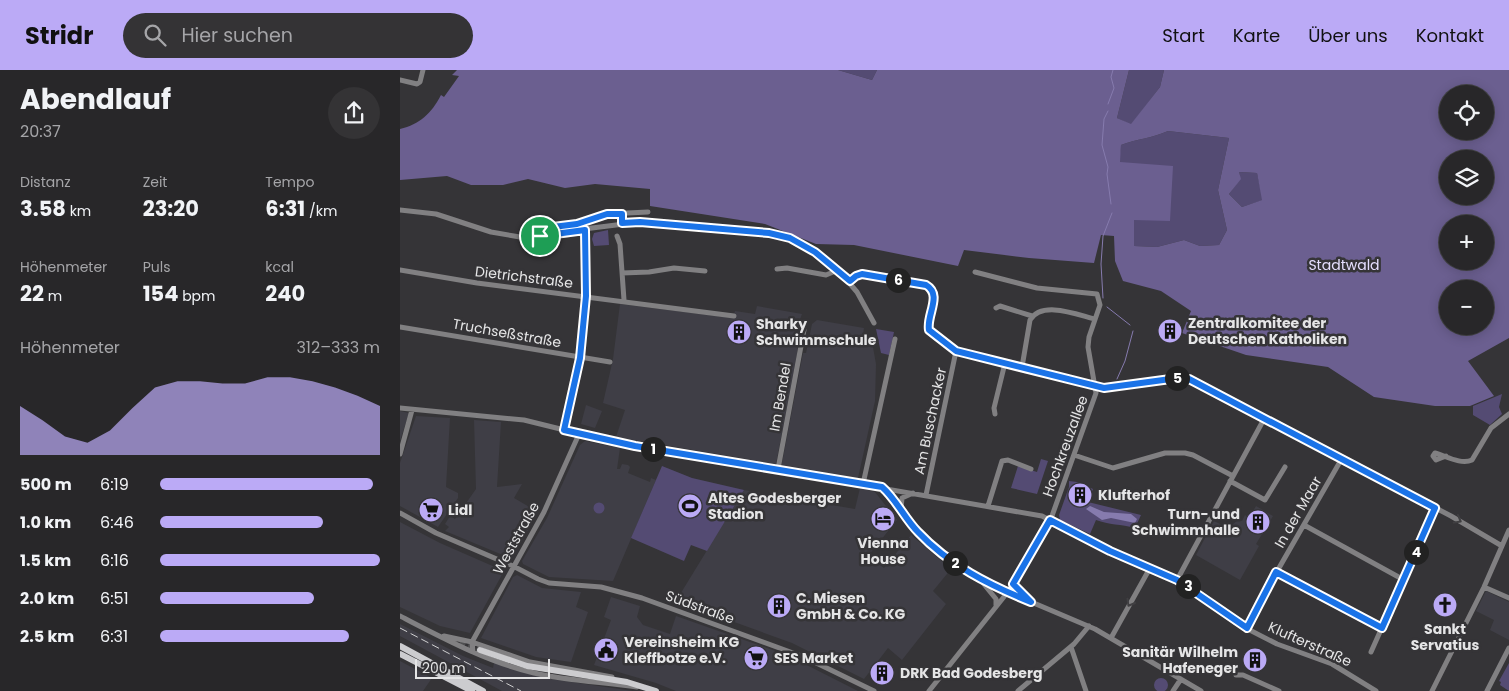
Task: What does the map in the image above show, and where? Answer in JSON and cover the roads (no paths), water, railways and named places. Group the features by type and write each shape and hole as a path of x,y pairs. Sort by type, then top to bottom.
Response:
{"main road":[{"path":"400,646 483,691"},
{"path":"477,651 542,670 627,682 655,691"},
{"path":"400,654 459,688 472,691"}],"street":[{"path":"400,80 417,84 420,82 423,70"},
{"path":"400,210 436,214 504,235 540,236 622,223 640,222 769,233 802,244 838,270 850,281 862,298 874,323"},
{"path":"540,236 541,231 545,228 577,224 607,214 648,212"},
{"path":"622,214 622,223"},
{"path":"564,430 580,358 586,296 585,230"},
{"path":"617,236 620,244 624,300"},
{"path":"622,273 649,272 674,268 705,271"},
{"path":"777,270 787,268 826,275 838,270"},
{"name":"Dietrichstraße","path":"400,270 445,278 624,300 734,316"},
{"name":"Hochkreuzallee","path":"929,691 1007,593 1050,520 1096,393 1088,354 1089,337 1101,303 1097,294 1036,288 975,272"},
{"path":"850,281 862,274 929,286 934,297 929,330 956,351 1106,388 1185,378 1435,508 1502,546"},
{"path":"996,308 1000,306 1032,316 1051,310 1095,319"},
{"path":"1022,367 1032,316"},
{"name":"Truchseßstraße","path":"400,327 610,362"},
{"name":"Im Bendel","path":"778,469 804,330"},
{"path":"863,484 894,340"},
{"name":"Am Buschacker","path":"926,495 956,351"},
{"path":"995,414 994,408 1005,363"},
{"name":"Klufterstraße","path":"400,408 524,420 626,444 1025,512 1050,520 1092,543 1177,580 1247,628 1288,649 1332,664 1376,691"},
{"path":"400,454 412,410"},
{"path":"1446,456 1462,462 1472,460 1491,428 1509,414"},
{"path":"1177,580 1264,420"},
{"name":"Weststraße","path":"472,642 544,512 579,434"},
{"path":"1074,455 1113,468 1166,454 1193,455 1265,500 1285,467"},
{"path":"988,506 1002,461 1008,460 1031,469"},
{"name":"In der Maar","path":"1247,628 1276,572 1341,460"},
{"path":"882,487 919,534 982,581 1089,626 1201,691"},
{"path":"901,512 902,498 916,493"},
{"path":"1371,652 1435,508"},
{"name":"Südstraße","path":"400,513 453,541 548,583 601,587 680,611 804,657 874,691"},
{"path":"1304,525 1404,580"},
{"path":"1432,691 1484,587 1509,530"},
{"path":"1111,638 1150,568"},
{"path":"1276,572 1382,628"},
{"path":"982,581 996,599 995,608"},
{"path":"1013,584 1031,602"},
{"path":"1484,587 1509,598"},
{"path":"400,616 451,642 533,673 655,691"},
{"path":"1018,691 1071,647 1089,626"},
{"path":"431,632 472,642 530,662 592,672 627,682"},
{"path":"451,642 464,645 472,642"},
{"path":"472,642 477,651"},
{"path":"1071,647 1086,691"},
{"path":"1487,691 1509,648"},
{"path":"1236,675 1243,675 1279,691"},
{"path":"1173,691 1181,680"}],"waterway":[{"path":"1108,104 1114,88 1111,77 1113,70"},
{"path":"1108,111 1104,119 1102,145 1108,167 1107,174 1111,204"},
{"path":"1103,298 1101,264 1103,236 1112,213"},
{"path":"1107,307 1130,325"},
{"path":"1117,379 1125,361 1133,331"}],"tunnel":[{"path":"451,640 480,650"}],"railway":[{"path":"400,628 521,691"}],"place":[{"name":"Zentralkomitee der Deutschen Katholiken","path":"1170,331"},
{"name":"Sharky Schwimmschule","path":"739,332"},
{"name":"Klufterhof","path":"1080,495"},
{"name":"Altes Godesberger Stadion","path":"690,506"},
{"name":"Lidl","path":"431,510"},
{"name":"Vienna House","path":"883,519"},
{"name":"Turn- und Schwimmhalle","path":"1258,522"},
{"name":"Sankt Servatius","path":"1445,605"},
{"name":"C. Miesen GmbH & Co. KG","path":"779,606"},
{"name":"Vereinsheim KG Kleffbotze e.V.","path":"606,650"},
{"name":"SES Market","path":"756,658"},
{"name":"Sanitär Wilhelm Hafeneger","path":"1255,660"},
{"name":"DRK Bad Godesberg","path":"882,673"}],"park label":[{"name":"Stadtwald","path":"1344,265"}]}
